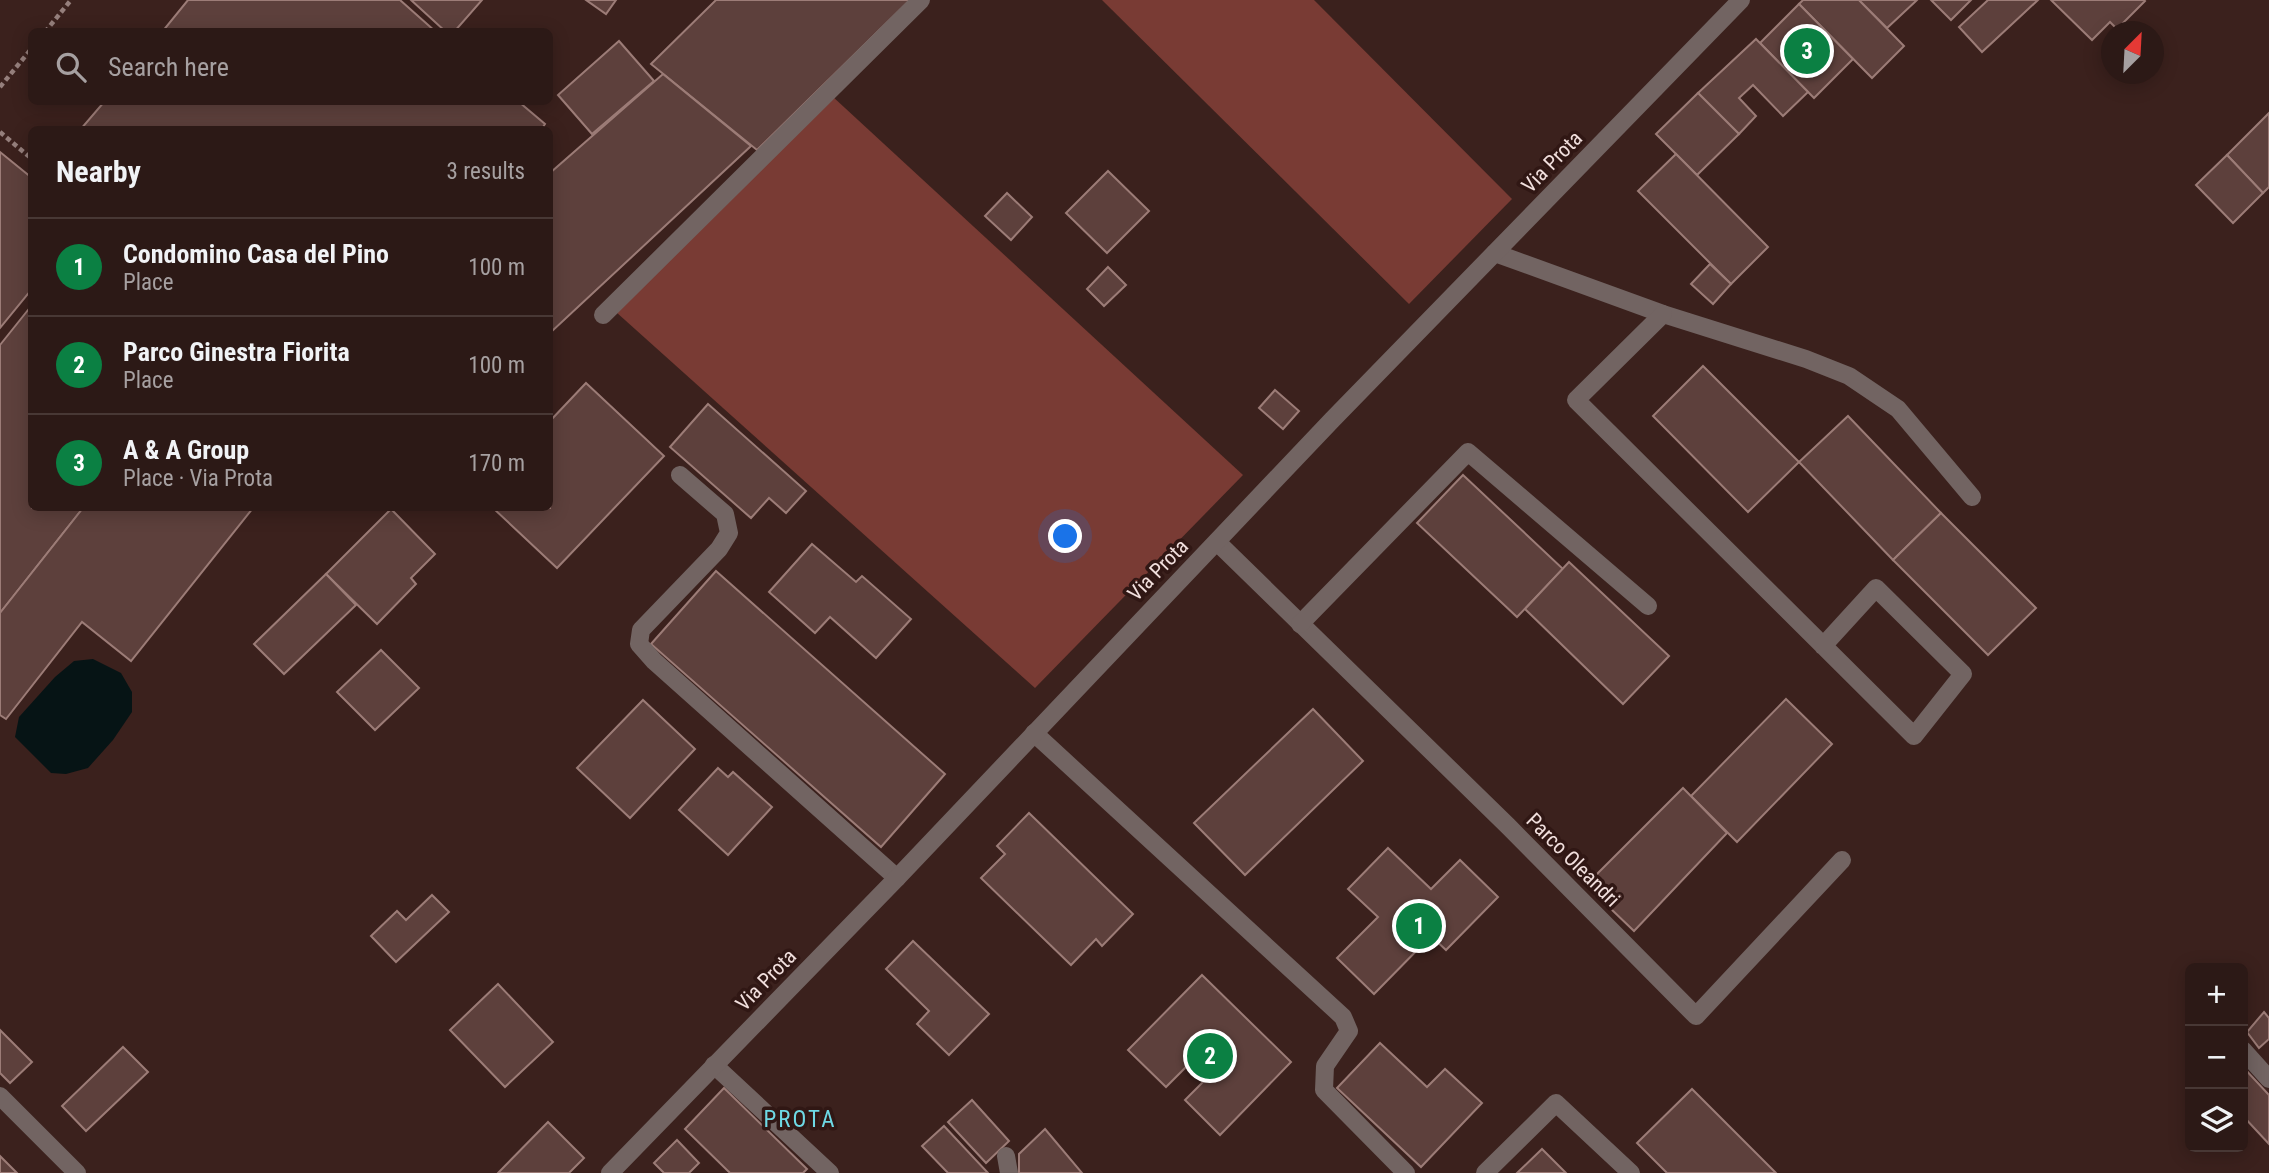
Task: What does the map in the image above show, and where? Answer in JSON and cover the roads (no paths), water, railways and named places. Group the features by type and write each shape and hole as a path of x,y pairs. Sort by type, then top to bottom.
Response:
{"street":[{"path":"603,315 921,0"},
{"name":"Via Prota","path":"610,1173 898,878 1332,420 1741,0"},
{"path":"1495,253 1663,313 1807,359 1849,376 1898,409 1972,497"},
{"path":"1663,313 1576,400 1823,646 1914,736 1963,674 1876,588 1823,646"},
{"path":"1300,624 1468,452 1648,606"},
{"path":"680,475 725,514 729,533 719,549 642,630 639,644 898,878"},
{"name":"Parco Oleandri","path":"1217,542 1508,827 1696,1016 1842,860"},
{"path":"1034,733 1343,1017 1349,1031 1325,1066 1324,1090 1406,1173"},
{"path":"2248,1056 2269,1079"},
{"path":"714,1065 830,1173"},
{"path":"0,1096 76,1173"},
{"path":"1485,1173 1556,1103 1631,1173"}],"place":[{"name":"A & A Group","path":"1807,51"},
{"name":"Condomino Casa del Pino","path":"1419,926"},
{"name":"Parco Ginestra Fiorita","path":"1210,1056"}],"district":[{"name":"PROTA","path":"800,1119"}]}
